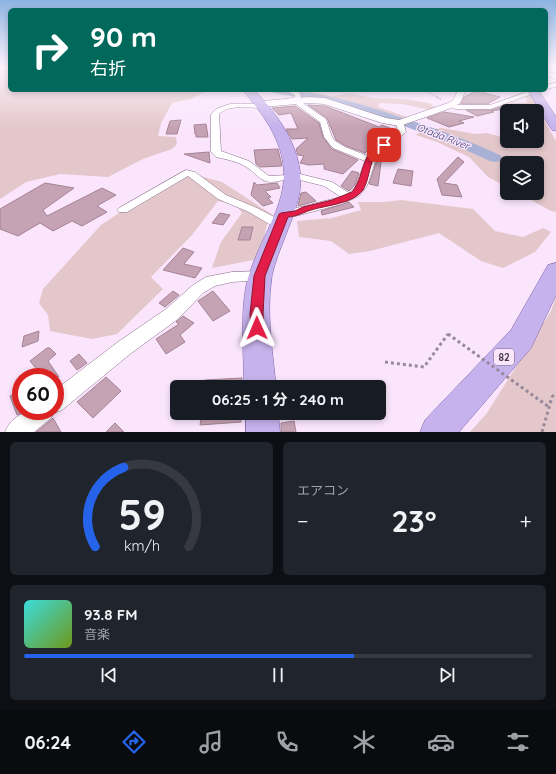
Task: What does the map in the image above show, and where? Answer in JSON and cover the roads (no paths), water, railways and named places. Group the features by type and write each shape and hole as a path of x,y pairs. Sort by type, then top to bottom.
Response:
{"main road":[{"path":"530,92 556,127"},
{"path":"260,380 256,314 260,276 292,190 291,159 279,132 261,101"},
{"name":"82","path":"437,432 521,339 556,271"},
{"path":"262,420 263,432"}],"street":[{"path":"284,177 275,179 264,178 246,163 219,155 216,152 215,114 217,111 226,108 261,101 278,101 298,98 298,94 293,92"},
{"path":"261,101 329,102 385,121 400,123 451,105 457,101 461,92"},
{"path":"451,105 456,107 491,107 530,92"},
{"path":"296,101 323,121 331,143 340,148 370,159"},
{"path":"123,210 186,173 191,174 222,197 282,220 307,208 355,194 360,188 370,159 374,153 402,132 400,123"},
{"path":"300,177 328,184 348,197"},
{"path":"64,396 124,348 172,314 198,289 211,281 232,277 260,276"},
{"path":"16,432 32,420"}],"waterway":[{"name":"Otada River","path":"286,92 349,103 451,138 495,158"}],"tunnel":[{"path":"527,94 534,92"}]}
